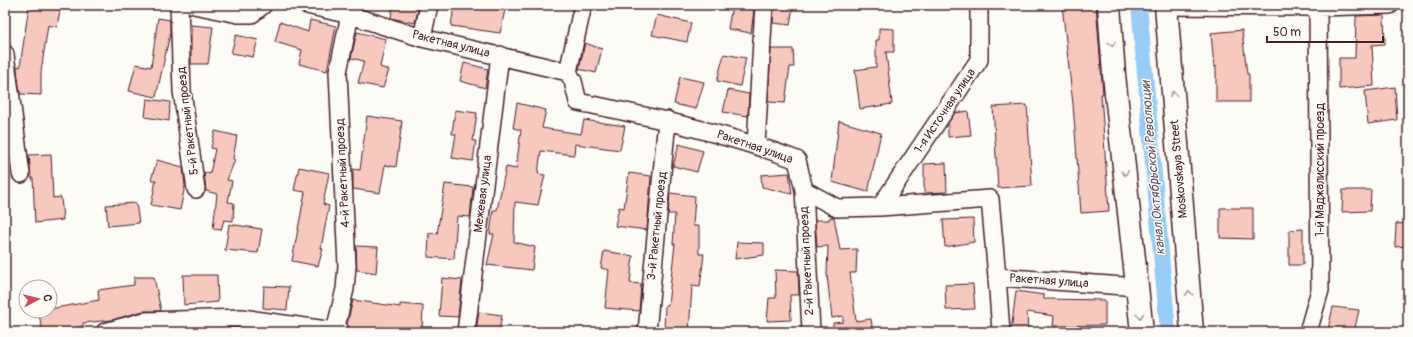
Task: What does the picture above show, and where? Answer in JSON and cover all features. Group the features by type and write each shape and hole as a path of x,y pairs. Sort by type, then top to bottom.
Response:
{"main road":[{"path":"1109,5 1114,75 1142,332"},
{"name":"Moskovskaya Street","path":"1166,6 1192,332"}],"street":[{"name":"5-й Ракетный проезд","path":"179,5 182,91 196,190"},
{"path":"194,5 238,14 252,14 263,5"},
{"name":"Ракетная улица","path":"307,5 350,15 422,38 568,72 573,81 578,102 667,120 756,145 798,160 804,190 838,208 880,207 990,199 997,277 1138,287"},
{"path":"422,38 429,5"},
{"path":"568,72 583,5"},
{"path":"756,145 764,5"},
{"name":"1-я Источная улица","path":"880,207 979,60 979,5"},
{"path":"1166,6 1318,7 1390,5"},
{"name":"1-й Маджалисский проезд","path":"1308,332 1320,290 1318,7"},
{"name":"4-й Ракетный проезд","path":"338,332 347,266 338,72 350,15"},
{"path":"5,54 21,174"},
{"name":"Межевая улица","path":"466,332 500,55"},
{"name":"3-й Ракетный проезд","path":"647,332 667,120"},
{"name":"2-й Ракетный проезд","path":"804,190 811,332"},
{"path":"997,277 1001,332"},
{"path":"105,332 145,321 242,318 338,332"}],"building":[{"path":"29,5 61,5 57,27 48,25 41,72 41,95 20,94 17,66 20,67"},
{"path":"393,5 419,5 415,23 391,18"},
{"path":"454,5 506,5 500,33 451,26"},
{"path":"732,5 754,10 751,33 728,29"},
{"path":"774,5 793,6 790,25 773,23"},
{"path":"1062,5 1096,5 1103,94 1101,94 1109,211 1081,213 1073,104"},
{"path":"657,15 691,23 687,42 652,35"},
{"path":"1384,15 1385,44 1372,45 1374,86 1339,89 1339,58 1355,58 1356,16"},
{"path":"158,18 170,20 170,34 156,97 129,91 136,64 151,67"},
{"path":"310,20 336,26 327,71 299,64 302,50 275,42 280,22 308,32"},
{"path":"191,25 213,27 208,64 191,64"},
{"path":"879,28 894,29 894,52 886,52 892,104 860,109 855,70 876,67 876,40 879,40"},
{"path":"1242,30 1247,74 1249,74 1249,102 1216,102 1216,66 1214,67 1211,33"},
{"path":"357,32 386,39 380,67 389,70 383,88 358,83 364,61 351,58"},
{"path":"236,35 258,40 253,57 231,53"},
{"path":"585,43 602,49 596,73 579,69"},
{"path":"771,49 793,49 794,67 790,67 785,103 768,102"},
{"path":"724,54 746,58 740,86 717,81"},
{"path":"464,63 488,69 485,88 460,81"},
{"path":"680,77 704,82 696,109 674,104"},
{"path":"1395,87 1397,120 1368,124 1365,91"},
{"path":"728,90 749,94 748,116 723,112"},
{"path":"147,99 170,102 169,121 145,117"},
{"path":"517,103 546,110 542,128 581,134 584,120 625,126 620,150 575,144 574,155 541,151 538,174 545,175 538,205 515,202 514,242 535,247 532,270 487,265 494,234 490,234 493,210 497,210 506,167 516,169 521,130 513,128"},
{"path":"1027,105 1032,186 998,188 993,107"},
{"path":"455,110 477,113 473,141 476,141 473,161 452,158 456,134 452,134"},
{"path":"968,111 971,135 948,137 948,123 955,113"},
{"path":"367,116 402,121 396,167 385,165 380,193 353,189 353,169 360,170"},
{"path":"839,121 881,133 868,192 832,182"},
{"path":"215,131 237,136 233,159 235,160 227,180 232,181 228,202 234,203 233,221 224,220 221,230 213,229 217,194 206,191 204,172 210,174 215,149 211,148"},
{"path":"679,144 703,151 697,172 673,166"},
{"path":"51,154 53,198 61,197 63,220 35,223 33,178 31,178 29,155"},
{"path":"157,160 183,167 185,186 180,210 151,205 156,180 151,180"},
{"path":"946,163 947,192 924,193 924,164"},
{"path":"299,167 329,173 323,204 329,206 321,248 323,249 318,266 292,261 305,192 294,190"},
{"path":"629,173 651,176 647,230 615,226 619,207 624,208"},
{"path":"789,173 792,194 762,187 761,175"},
{"path":"445,184 473,187 470,217 457,216 454,259 428,257 429,233 437,234"},
{"path":"1343,190 1371,190 1370,211 1342,212"},
{"path":"670,193 695,196 693,226 699,226 699,254 704,254 700,287 692,286 689,332 664,331 665,305 668,305 675,244 673,244 675,214 668,214"},
{"path":"136,203 139,223 108,226 106,205"},
{"path":"1220,208 1253,208 1253,239 1220,238"},
{"path":"834,217 840,250 857,249 856,273 850,273 856,321 871,319 873,332 833,332 833,323 843,322 843,316 832,318 827,275 828,246 817,247 815,220 829,220 829,218"},
{"path":"973,219 974,242 945,247 943,220"},
{"path":"1408,223 1408,246 1395,247 1396,224"},
{"path":"229,224 262,229 258,253 225,250"},
{"path":"1303,229 1303,265 1289,265 1289,230"},
{"path":"737,242 764,243 764,255 735,259"},
{"path":"356,246 378,247 376,273 357,270"},
{"path":"604,251 633,256 630,283 641,284 639,311 605,308 609,270 601,268"},
{"path":"775,270 798,271 799,295 790,295 791,320 767,321 769,298 776,298"},
{"path":"183,275 217,275 218,302 184,305"},
{"path":"134,277 154,277 161,311 143,311 112,320 83,323 83,326 59,332 43,332 40,319 58,319 58,308 99,300 98,290 134,285"},
{"path":"442,278 462,280 458,317 439,316"},
{"path":"973,284 975,309 946,310 945,285"},
{"path":"264,286 289,287 287,310 263,308"},
{"path":"1016,291 1044,295 1044,299 1105,300 1105,325 1053,326 1054,316 1027,312 1028,332 1011,332"},
{"path":"353,300 400,307 400,304 423,306 422,332 364,332 351,330 347,324"},
{"path":"1333,307 1359,310 1354,332 1328,329"},
{"path":"479,312 502,315 499,332 476,332"}],"waterway":[{"name":"канал Октябрьской Революции","path":"1139,5 1168,332"}]}
